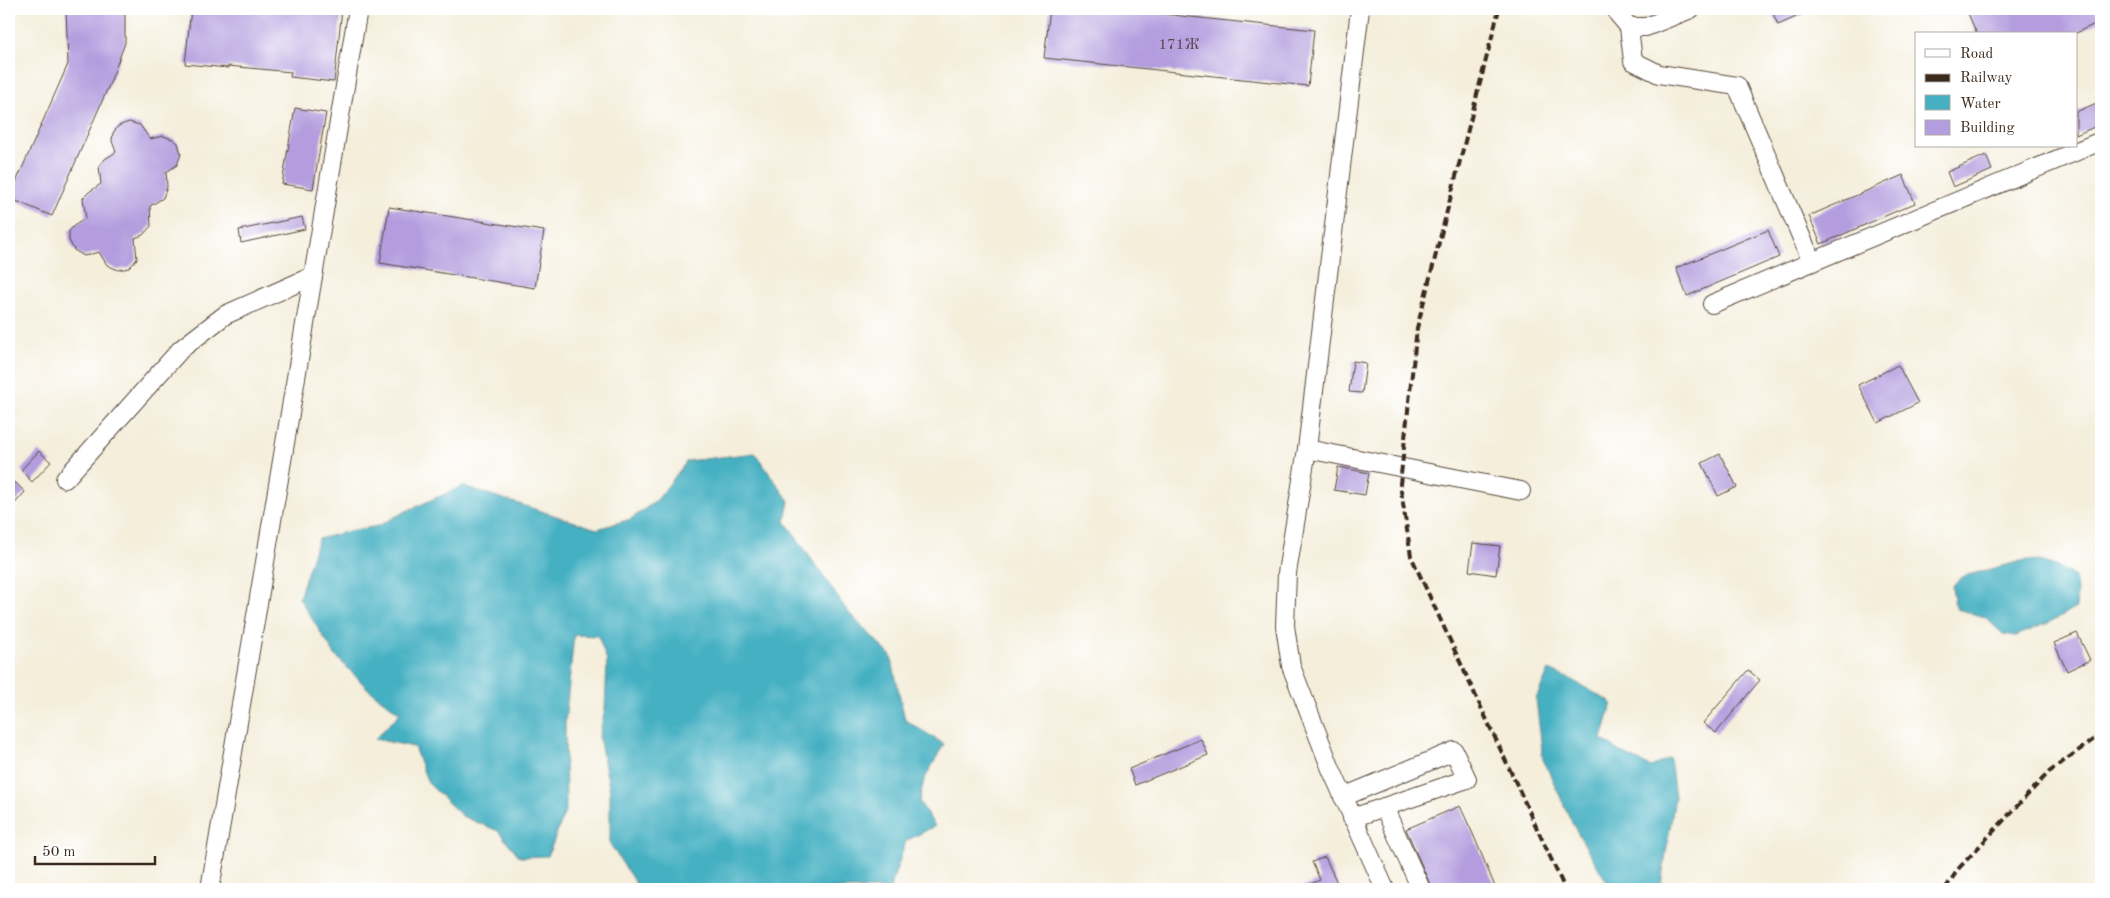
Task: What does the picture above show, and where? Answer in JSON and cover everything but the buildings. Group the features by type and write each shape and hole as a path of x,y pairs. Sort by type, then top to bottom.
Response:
{"lane":[{"path":"210,889 358,9"},
{"path":"1360,9 1307,449 1287,573 1285,626 1291,666 1352,818 1385,889"},
{"path":"1617,9 1618,14 1629,27 1634,61 1659,74 1737,86 1812,262"},
{"path":"1629,27 1646,27 1691,9"},
{"path":"1712,304 2101,141"},
{"path":"65,479 181,349 225,315 313,276"},
{"path":"1307,449 1521,491"},
{"path":"1344,797 1454,751 1467,779 1352,818"},
{"path":"1384,808 1421,889"}],"water":[{"path":"755,453 789,501 785,521 848,612 891,656 905,720 944,744 924,780 919,801 935,826 906,841 890,889 639,889 610,844 610,791 599,737 605,709 607,661 598,636 574,635 565,723 566,809 548,856 520,857 498,831 462,816 428,783 414,747 375,739 400,713 368,689 335,655 299,598 318,539 378,526 404,512 463,486 597,529 631,519 657,500 687,461"},
{"path":"2025,560 2051,564 2075,577 2077,589 2076,608 2048,623 2016,636 2003,634 1985,617 1957,609 1952,586 1964,576"},
{"path":"1549,670 1572,680 1612,703 1602,739 1620,752 1651,767 1670,758 1675,797 1661,884 1657,889 1611,889 1573,825 1543,759 1536,699"}],"railway":[{"path":"1499,9 1417,328 1400,484 1411,556 1565,889"},
{"path":"1945,889 1959,868 2049,772 2101,734"}]}
